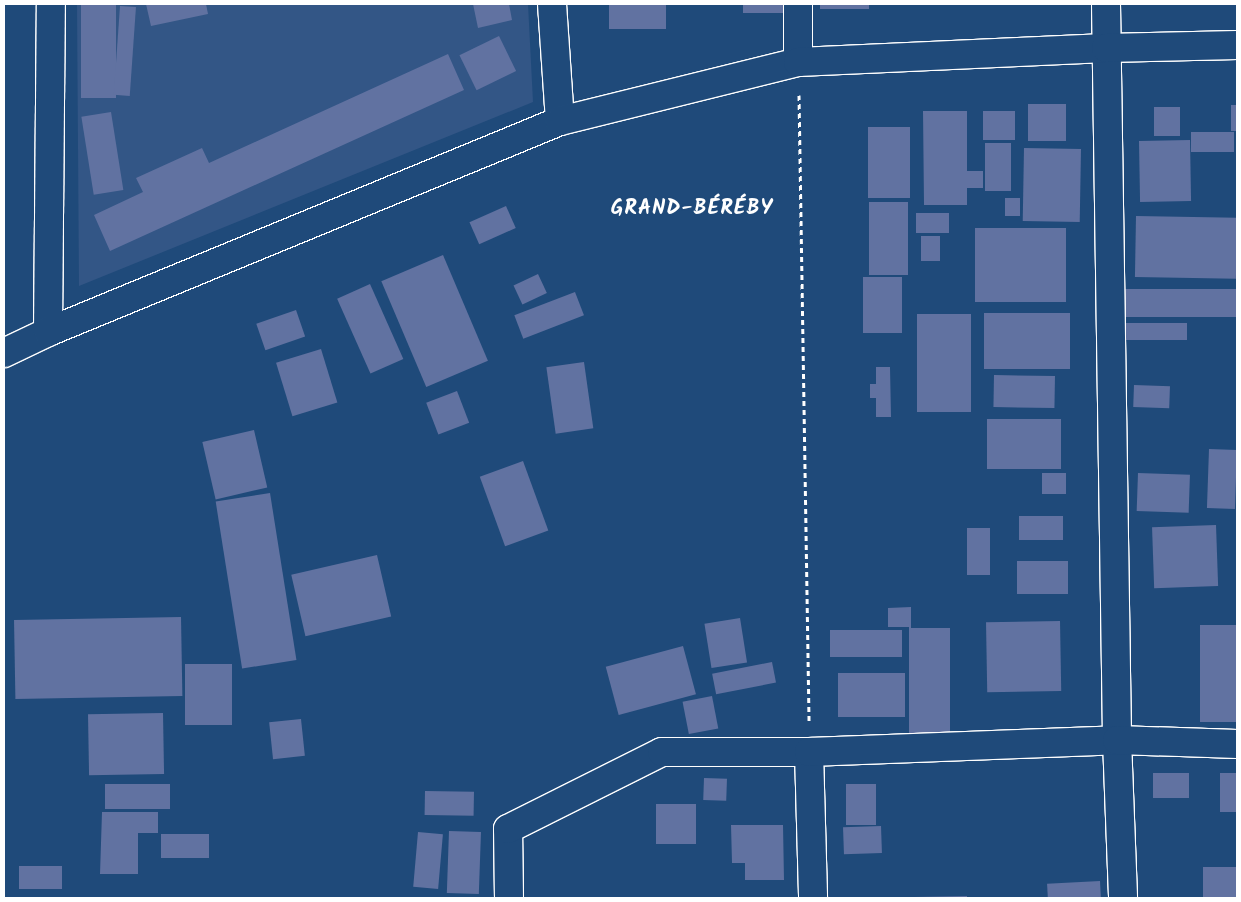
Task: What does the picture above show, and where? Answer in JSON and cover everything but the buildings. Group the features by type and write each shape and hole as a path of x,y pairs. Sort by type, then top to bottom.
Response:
{"street":[{"path":"48,332 51,4"},
{"path":"552,4 560,121"},
{"path":"798,4 798,62"},
{"path":"1106,4 1117,740 1123,898"},
{"path":"4,353 48,332 560,121 798,62 1106,48 1237,45"},
{"path":"509,898 508,829 662,752 809,752 1117,740 1237,744"},
{"path":"809,752 813,898"}],"path":[{"path":"798,62 809,752"}],"shaded area":[{"path":"77,4 528,4 533,102 79,286"}],"district":[{"name":"GRAND-BÉRÉBY","path":"692,209"}]}
